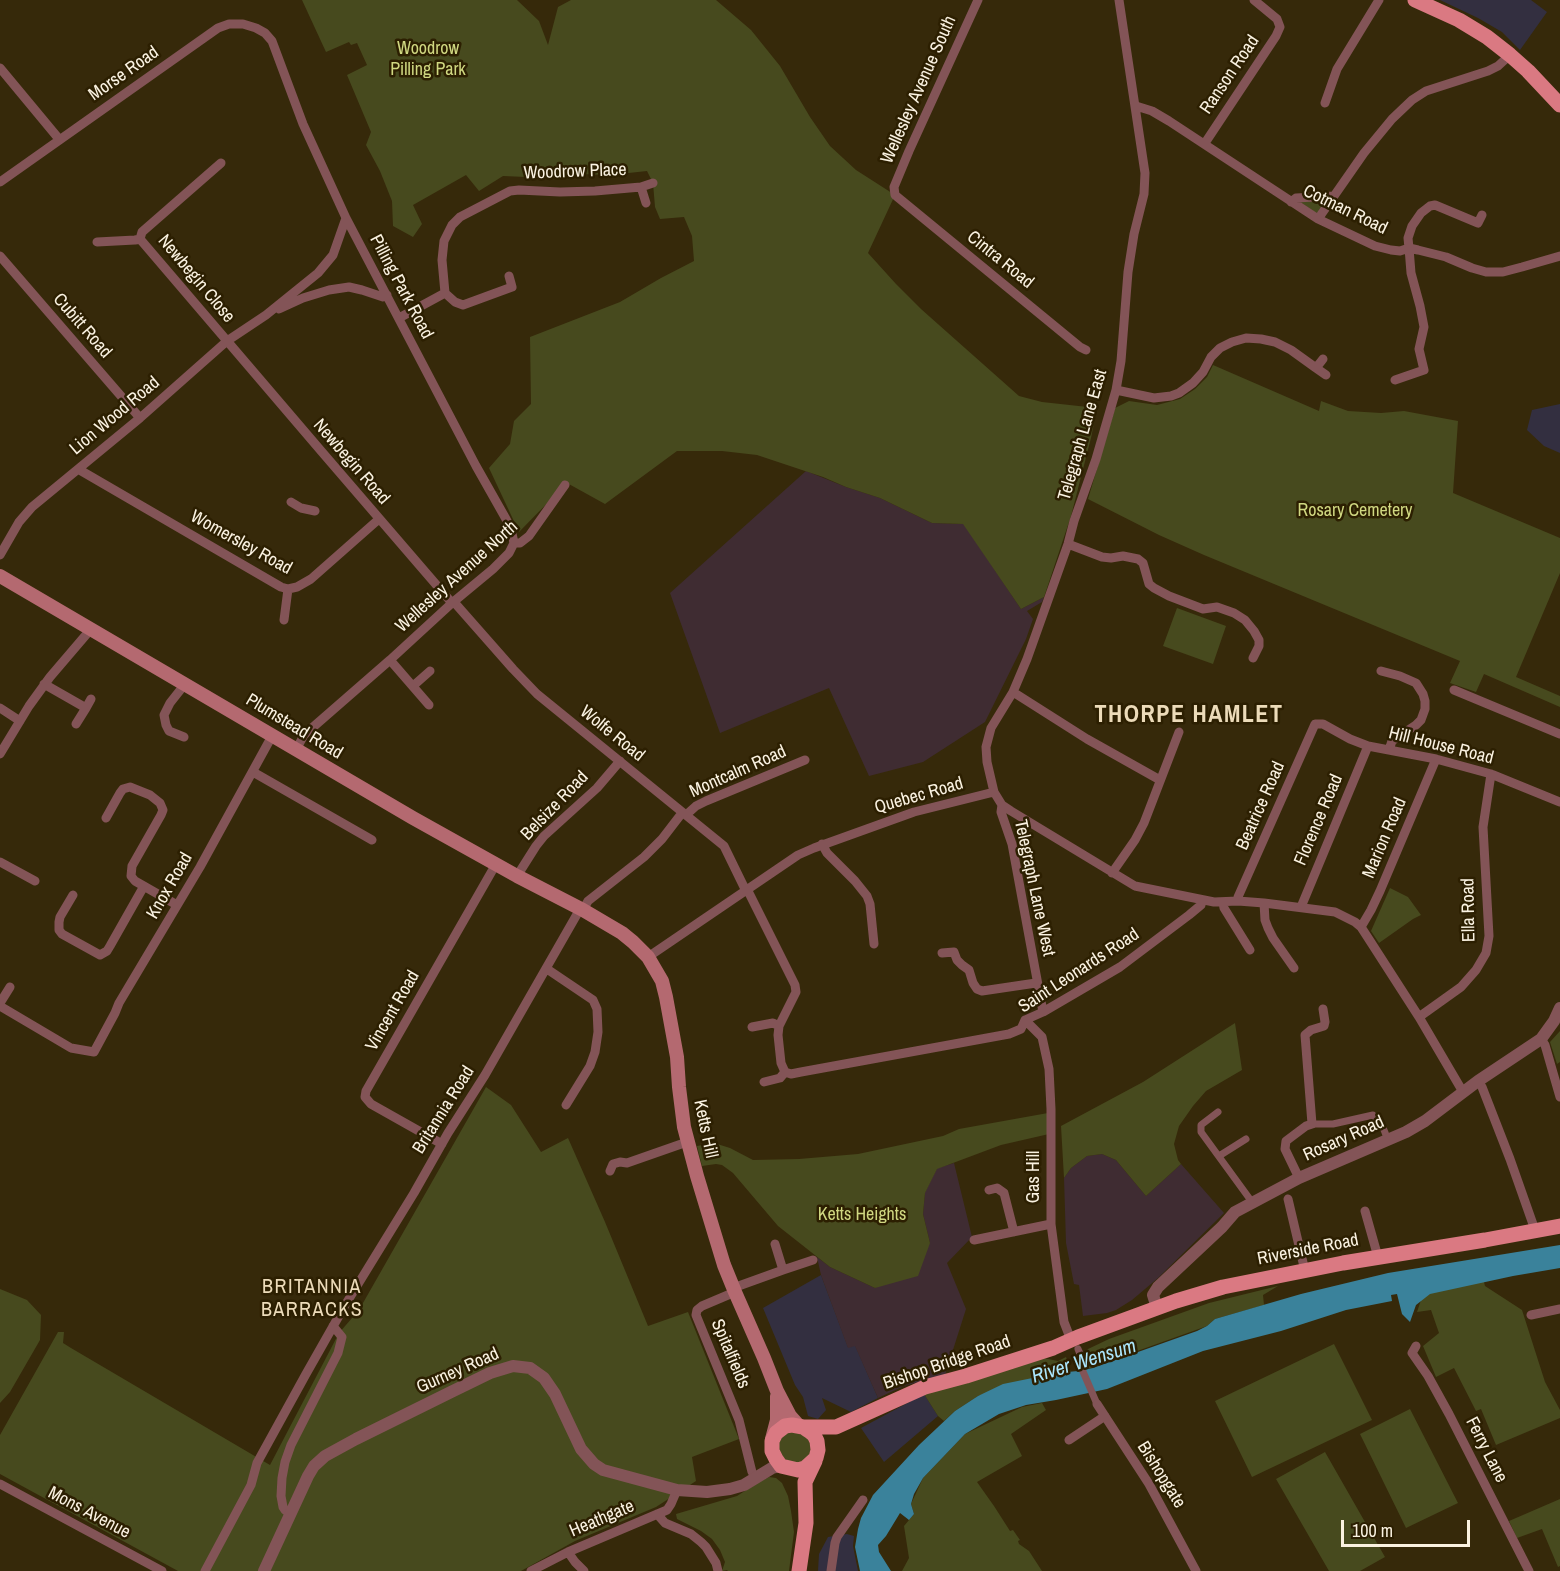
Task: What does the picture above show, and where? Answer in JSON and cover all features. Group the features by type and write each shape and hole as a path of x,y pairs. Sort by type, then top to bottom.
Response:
{"main road":[{"path":"1415,0 1472,27 1510,55 1560,105"},
{"name":"Plumstead Road","path":"0,576 296,750 517,876 578,908"},
{"name":"Ketts Hill","path":"578,908 622,933 633,942 648,957 662,981 677,1057 687,1142 724,1265 777,1391 790,1416 801,1427"},
{"name":"Riverside Road","path":"1075,1344 1157,1308 1223,1287 1378,1257 1560,1226"},
{"name":"Bishop Bridge Road","path":"801,1427 836,1427 918,1390 1053,1348 1075,1344"},
{"name":"Ketts Hill","path":"772,1446 777,1420 777,1391"},
{"path":"799,1571 806,1523 805,1482 817,1454 817,1441 814,1435 801,1427 792,1425 785,1426 776,1433 772,1446 776,1460 795,1482 803,1537"},
{"name":"Bishop Bridge Road","path":"817,1454 836,1427"},
{"path":"783,1467 798,1470 805,1468 817,1454"}],"street":[{"name":"Wellesley Avenue South","path":"895,195 894,187 909,151 978,0"},
{"name":"Telegraph Lane East","path":"994,792 986,747 992,728 1013,692 1027,658 1068,544 1116,390 1121,361 1128,272 1144,194 1145,173 1119,0"},
{"name":"Ranson Road","path":"1205,143 1280,27 1277,19 1254,0"},
{"path":"1325,103 1337,69 1379,0"},
{"name":"Morse Road","path":"0,182 218,28 229,24 243,24 265,33 272,41"},
{"name":"Pilling Park Road","path":"272,41 303,124 346,218 506,519 511,529 513,543"},
{"path":"1318,219 1364,153 1392,119 1412,100 1426,91 1488,71 1498,66 1510,55"},
{"path":"0,68 59,139"},
{"name":"Cotman Road","path":"1136,106 1152,111 1205,143 1318,219 1375,246 1400,251 1409,248 1446,257 1486,272 1503,272 1560,256"},
{"name":"Newbegin Close","path":"140,239 142,232 221,163"},
{"name":"Woodrow Place","path":"445,293 442,260 444,240 452,225 460,217 510,191 596,191 641,187 653,183"},
{"name":"Woodrow Place","path":"641,187 646,203"},
{"name":"Cintra Road","path":"895,195 1086,350"},
{"path":"1291,202 1296,198 1333,196"},
{"path":"1395,380 1424,370 1419,349 1424,327 1411,273 1408,238 1412,226 1430,206 1435,205 1482,221"},
{"name":"Lion Wood Road","path":"0,555 26,514 227,341 266,315 318,273 333,255 346,218"},
{"name":"Newbegin Close","path":"97,242 140,239"},
{"name":"Newbegin Close","path":"140,239 227,341"},
{"name":"Cubitt Road","path":"0,256 140,418"},
{"path":"399,318 445,293 455,302 463,305 512,287 509,276"},
{"name":"Lion Wood Road","path":"266,315 303,298 329,290 349,287 383,297 387,295"},
{"path":"1116,390 1154,398 1179,393 1193,383 1220,348 1246,338 1275,342 1320,364 1326,375"},
{"name":"Newbegin Road","path":"227,341 453,602"},
{"name":"Womersley Road","path":"78,470 288,590 297,588 311,579 379,519"},
{"name":"Wellesley Avenue North","path":"296,750 304,735 503,560 513,543 520,543 529,536 565,485"},
{"path":"291,502 301,508 315,511"},
{"path":"1068,544 1111,558 1123,556 1138,559 1143,563 1149,584 1154,588 1203,609 1217,607 1234,613 1245,620 1259,640 1259,646 1253,658"},
{"path":"284,620 288,590"},
{"name":"Wolfe Road","path":"453,602 537,694 724,846 748,890"},
{"path":"0,754 44,684 91,629"},
{"path":"390,660 429,705"},
{"path":"413,686 430,671"},
{"path":"1381,671 1416,683 1425,701 1425,709 1420,720 1392,741 1389,750"},
{"path":"44,684 86,708"},
{"path":"177,738 169,731 165,715 170,703 185,684"},
{"path":"1454,690 1560,734"},
{"path":"1013,692 1087,739 1160,780"},
{"path":"76,724 91,699"},
{"path":"0,708 20,721"},
{"name":"Hill House Road","path":"1316,724 1323,724 1368,746 1436,759 1491,774 1560,802"},
{"name":"Beatrice Road","path":"1238,901 1316,724"},
{"path":"1112,873 1144,823 1179,732"},
{"name":"Knox Road","path":"1,1008 71,1048 94,1052 116,1013 119,1003 200,867 272,736"},
{"name":"Florence Road","path":"1300,907 1368,746"},
{"name":"Marion Road","path":"1360,927 1371,910 1436,759"},
{"name":"Montcalm Road","path":"684,814 705,801 805,760"},
{"name":"Belsize Road","path":"517,876 544,836 597,788 620,761"},
{"path":"253,772 361,839 372,840"},
{"name":"Ella Road","path":"1419,1017 1461,987 1476,970 1486,953 1488,936 1483,827 1491,774"},
{"path":"106,812 123,789 130,787 157,800 162,806 161,815 132,866 131,876 135,881 177,905"},
{"path":"994,792 1002,805 1135,886 1224,903 1238,901 1264,903 1335,912 1355,922 1419,1017 1463,1092"},
{"name":"Quebec Road","path":"648,957 798,855 822,844 915,812 994,792"},
{"name":"Telegraph Lane West","path":"1002,805 1001,812 1014,855 1042,1012"},
{"name":"Britannia Road","path":"205,1571 251,1485 257,1463 333,1326 485,1076 547,969 578,908 644,857 684,814"},
{"path":"822,844 827,853 867,896 870,904 874,944"},
{"path":"0,862 35,881"},
{"name":"Vincent Road","path":"442,1144 371,1104 366,1097 366,1091 496,864"},
{"path":"73,895 65,903 59,930 62,934 100,955 107,951 144,886"},
{"path":"748,890 795,985 796,992 779,1026 783,1075"},
{"name":"Saint Leonards Road","path":"764,1082 783,1075 1010,1034 1021,1029 1025,1020 1120,967 1189,915 1201,905 1202,900"},
{"path":"1224,903 1224,908 1251,950"},
{"path":"1264,903 1268,928 1294,968"},
{"path":"942,953 954,952 962,965 969,970 977,989 982,991 1036,983"},
{"path":"547,969 593,1000 597,1009 596,1052 566,1104"},
{"path":"1,1008 10,987"},
{"name":"Rosary Road","path":"1157,1308 1153,1295 1158,1287 1235,1212 1299,1178 1425,1122 1478,1081 1541,1039 1560,1008"},
{"path":"1312,1124 1305,1035 1311,1030 1324,1026 1323,1009"},
{"name":"Gas Hill","path":"1025,1020 1042,1038 1048,1070 1051,1110 1051,1224 1064,1322 1075,1344"},
{"path":"752,1027 773,1023 779,1026"},
{"path":"1541,1039 1560,1097"},
{"path":"1478,1081 1510,1159 1535,1230"},
{"path":"1218,1112 1202,1125 1201,1132 1252,1202"},
{"path":"1299,1178 1285,1149 1286,1141 1306,1126 1333,1124 1372,1115 1382,1125 1389,1138"},
{"path":"1219,1156 1246,1138"},
{"path":"610,1171 613,1164 620,1161 627,1164 687,1142"},
{"path":"988,1190 997,1188 1005,1193 1014,1232"},
{"path":"1288,1199 1305,1271"},
{"path":"1365,1210 1378,1257"},
{"path":"974,1240 1051,1224"},
{"path":"775,1244 783,1270"},
{"path":"734,1290 813,1260"},
{"name":"Spitalfields","path":"734,1290 702,1306 697,1310 696,1315 750,1448 756,1473"},
{"path":"1531,1315 1560,1309"},
{"path":"291,1514 283,1507 281,1496 285,1462 291,1445 338,1353 342,1336 333,1326"},
{"path":"1075,1344 1081,1356 1081,1367 1096,1402"},
{"name":"Ferry Lane","path":"1416,1346 1412,1353 1449,1414 1529,1571"},
{"name":"Gurney Road","path":"264,1571 314,1466 334,1450 490,1373 513,1366 530,1368 544,1378 555,1394 581,1449 594,1464 603,1470 677,1490 706,1492 744,1485 756,1473 783,1467"},
{"name":"Bishopgate","path":"1096,1402 1149,1484 1196,1571"},
{"path":"1069,1440 1105,1416"},
{"path":"756,1473 772,1446"},
{"name":"Mons Avenue","path":"0,1484 162,1571"},
{"name":"Heathgate","path":"531,1571 568,1551 657,1514 669,1507 677,1490"},
{"path":"831,1571 837,1537 863,1500"},
{"path":"657,1514 665,1523 691,1534 700,1542 711,1554 718,1571"},
{"path":"568,1551 584,1571"}],"shaded area":[{"path":"1440,0 1531,0 1547,12 1520,50 1502,32"},
{"path":"1560,404 1560,453 1544,446 1527,430 1532,410"},
{"path":"806,471 880,498 932,523 964,524 1021,609 1044,597 1042,602 1027,611 1033,619 1026,639 985,722 923,762 869,776 829,688 720,733 670,593"},
{"path":"1102,1154 1116,1160 1146,1196 1181,1164 1224,1213 1158,1278 1132,1300 1107,1313 1083,1316 1079,1285 1074,1284 1066,1243 1064,1178 1071,1168 1087,1156"},
{"path":"954,1163 972,1237 947,1263 966,1309 945,1375 904,1386 878,1398 855,1346 848,1348 821,1275 817,1257 830,1267 875,1288 930,1243 923,1214 925,1192 937,1168"},
{"path":"821,1275 848,1347 855,1345 878,1398 851,1412 822,1398 826,1410 818,1419 808,1416 803,1397 795,1385 763,1308"},
{"path":"924,1394 938,1416 884,1462 861,1428"},
{"path":"847,1534 854,1536 853,1546 858,1571 818,1571 819,1554 828,1537"}],"green space":[{"name":"Woodrow Pilling Park","path":"302,0 517,0 539,21 548,45 558,7 571,0 716,0 751,30 780,66 830,146 856,170 895,195 868,253 896,284 1019,396 1042,402 1097,408 1071,516 1044,597 1021,609 963,524 932,523 880,498 757,455 722,451 677,451 605,504 567,483 519,532 489,468 510,444 514,421 531,404 530,337 620,302 694,261 692,236 684,217 660,219 655,207 653,183 647,171 610,175 549,173 526,177 503,176 479,191 466,175 413,205 422,224 413,237 393,226 392,201 366,145 371,132 347,75 367,65 357,43 351,45 349,42 326,52"},
{"path":"1301,201 1325,201 1316,213"},
{"name":"Rosary Cemetery","path":"1213,365 1319,411 1321,401 1348,411 1381,413 1404,411 1458,421 1453,493 1560,538 1560,573 1516,677 1560,696 1560,707 1484,674 1476,692 1450,683 1460,661 1204,555 1088,499 1115,408 1129,401 1157,405 1180,399 1207,377"},
{"path":"1177,608 1226,626 1213,664 1163,646"},
{"path":"1390,888 1408,897 1421,915 1379,943 1371,931"},
{"path":"1235,1023 1242,1070 1206,1091 1193,1106 1179,1126 1174,1144 1181,1164 1146,1196 1116,1160 1102,1154 1087,1156 1071,1168 1064,1178 1061,1126 1143,1082"},
{"path":"1560,1031 1560,1062 1557,1064 1550,1042"},
{"path":"486,1087 511,1105 541,1152 568,1138 648,1326 688,1312 739,1439 692,1457 696,1481 656,1507 575,1541 521,1571 178,1571 0,1474 0,1435 58,1332 64,1332 63,1343 270,1465 339,1333 359,1310"},
{"name":"Ketts Heights","path":"1048,1113 1049,1134 1001,1145 937,1169 925,1193 923,1214 930,1243 918,1276 875,1288 830,1267 778,1226 733,1173 722,1165 702,1166 697,1146 714,1143 730,1148 753,1160 858,1154 943,1136 959,1129"},
{"path":"1482,1274 1485,1286 1522,1310 1545,1382 1560,1410 1560,1418 1496,1445 1481,1409 1476,1411 1454,1368 1436,1377 1423,1346 1439,1333 1431,1310 1417,1312 1423,1294"},
{"path":"1278,1286 1263,1295 1264,1305 1215,1319 1207,1326 1087,1369 1083,1355 1088,1349 1109,1339 1209,1303"},
{"path":"0,1289 27,1300 41,1315 40,1340 10,1392 0,1403"},
{"path":"1334,1344 1372,1420 1252,1477 1215,1401"},
{"path":"1066,1357 1071,1372 1056,1373 978,1396 944,1421 938,1416 924,1394 1043,1358 1058,1361"},
{"path":"1042,1403 1046,1410 1011,1434 1022,1456 977,1482 1010,1531 1013,1530 1020,1540 1019,1544 1029,1551 1042,1571 902,1571 909,1558 904,1526 914,1514 911,1504 923,1478 965,1434 1022,1407"},
{"path":"1410,1409 1458,1503 1406,1528 1360,1434"},
{"path":"788,1432 796,1432 807,1437 811,1443 810,1455 800,1463 793,1463 785,1459 779,1452 779,1440"},
{"path":"1325,1452 1385,1557 1360,1571 1329,1571 1276,1479"},
{"path":"769,1477 776,1478 782,1483 788,1496 794,1532 789,1571 722,1571 725,1562 712,1539 677,1519 676,1514 737,1496"},
{"path":"1560,1499 1560,1566 1558,1567 1542,1529 1517,1538 1509,1521"}],"water":[{"path":"1560,1245 1560,1268 1430,1294 1416,1305 1410,1322 1402,1314 1397,1294 1391,1295 1392,1301 1346,1310 1281,1331 1203,1351 1107,1389 1026,1405 999,1414 965,1434 923,1478 911,1504 914,1514 909,1520 900,1513 878,1545 879,1552 891,1571 860,1571 855,1547 858,1529 873,1495 919,1445 955,1411 1003,1384 1093,1368 1197,1331 1215,1319 1301,1294 1388,1273"}],"district":[{"name":"THORPE HAMLET","path":"1189,716"},
{"name":"BRITANNIA BARRACKS","path":"312,1300"}],"water label":[{"name":"River Wensum","path":"1084,1362"}]}
